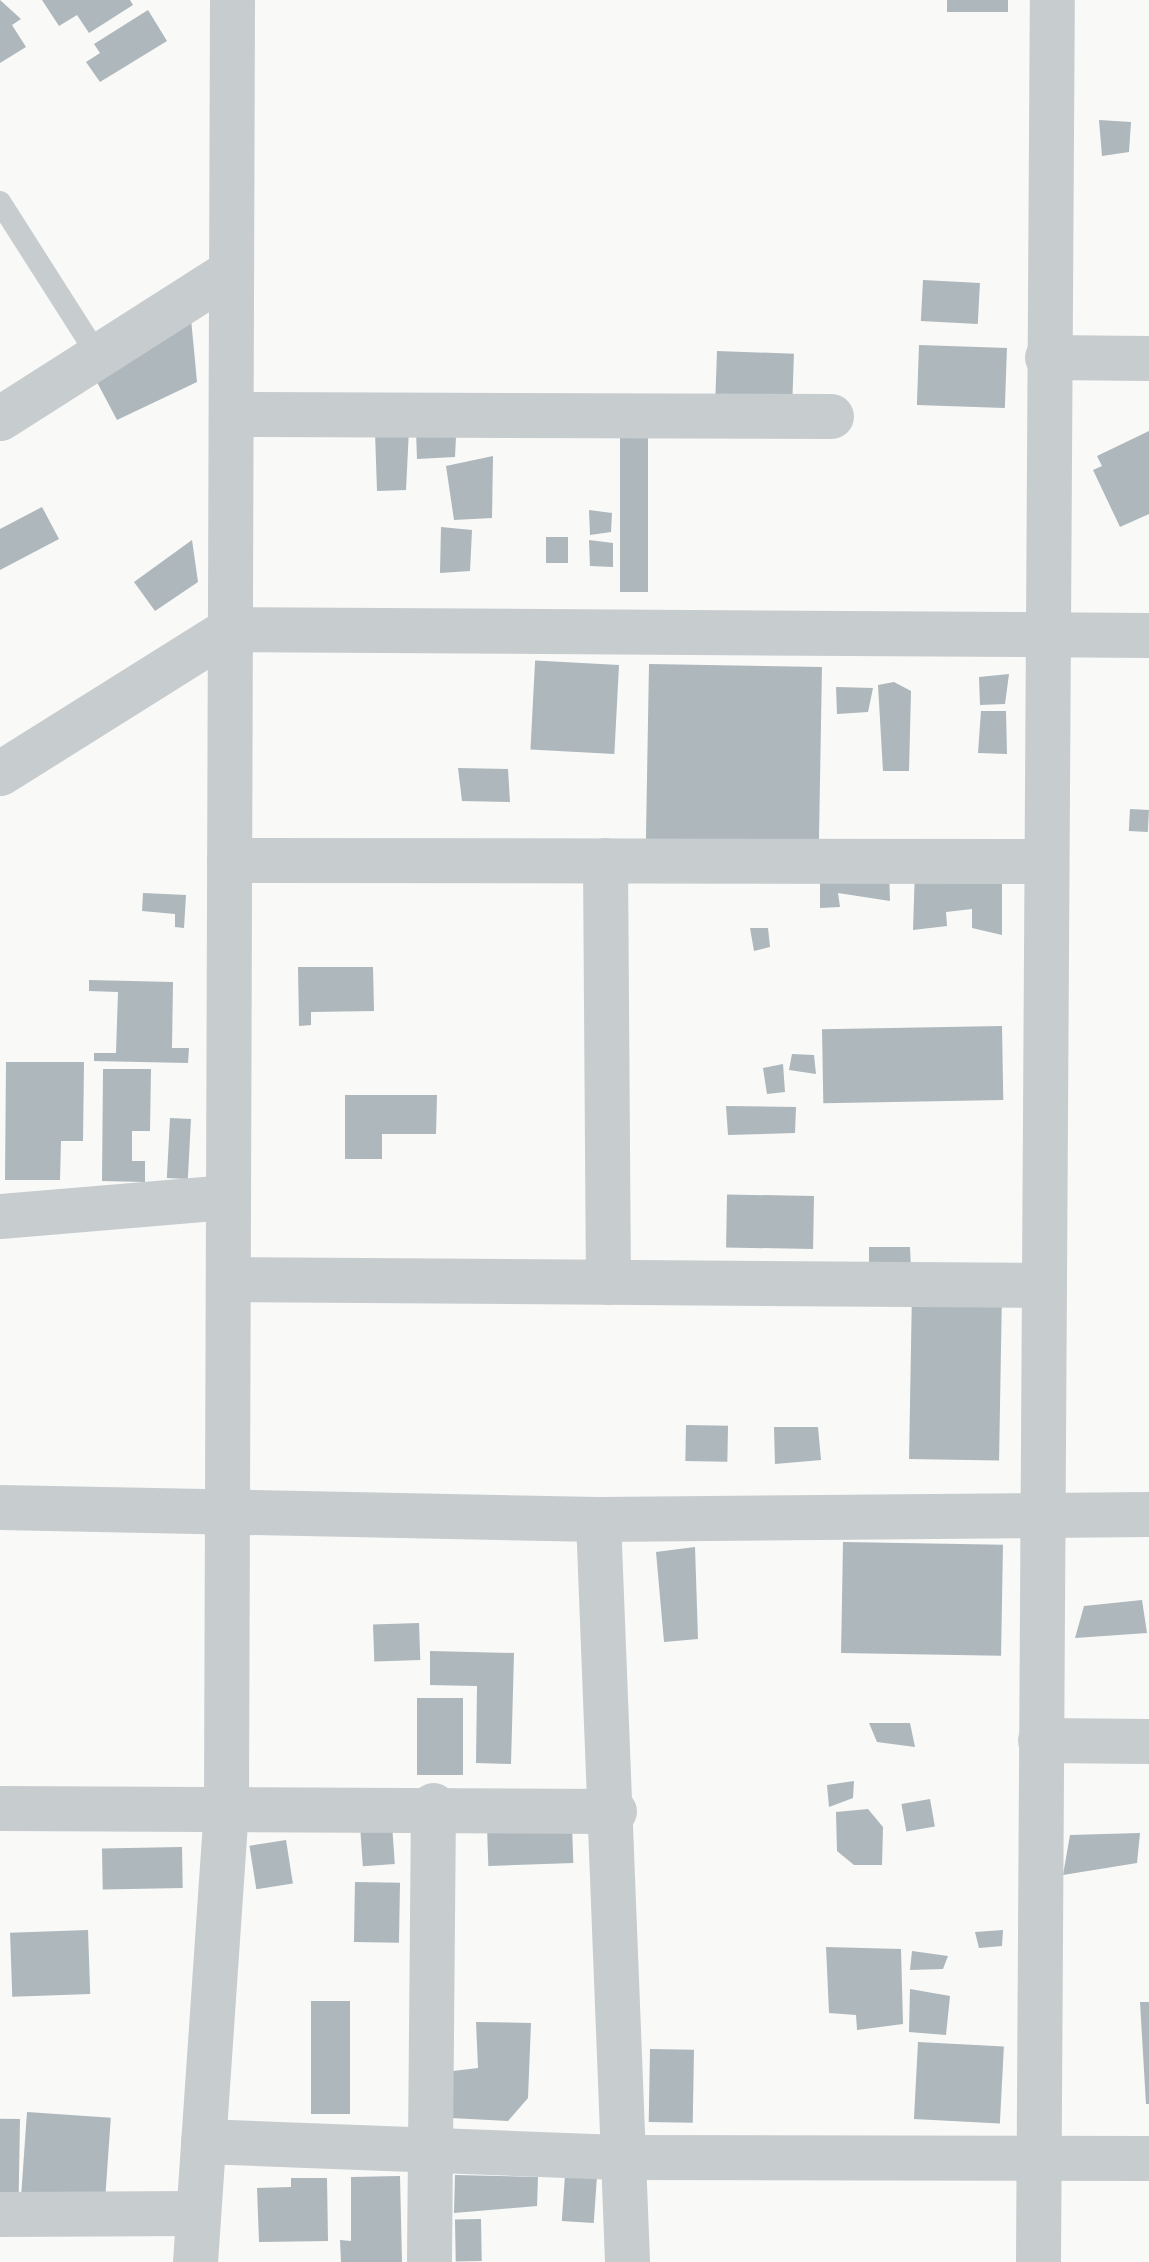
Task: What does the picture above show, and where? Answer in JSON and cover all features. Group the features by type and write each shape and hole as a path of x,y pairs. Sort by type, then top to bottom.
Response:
{"street":[{"path":"195,2262 195,2213 226,1806 232,0"},
{"path":"1038,2262 1044,634 1052,0"},
{"path":"0,418 231,272"},
{"path":"1047,357 1149,358"},
{"path":"231,414 831,416"},
{"path":"0,772 230,630 1149,635"},
{"path":"230,860 1043,861"},
{"path":"605,860 608,1282"},
{"path":"0,1216 228,1197"},
{"path":"228,1279 1042,1285"},
{"path":"0,1507 227,1508 598,1519 1149,1514"},
{"path":"598,1519 614,1812 627,2262"},
{"path":"1040,1740 1149,1741"},
{"path":"0,1808 433,1805 614,1812"},
{"path":"430,2262 433,1805"},
{"path":"202,2142 624,2157 1149,2158"},
{"path":"0,2214 195,2213"}],"lane":[{"path":"0,202 98,356"}],"building":[{"path":"0,0 21,19 12,25 26,47 0,63"},
{"path":"42,0 130,0 133,5 89,33 77,15 59,26"},
{"path":"947,0 1008,0 1008,12 947,12"},
{"path":"148,10 167,41 100,82 86,62 100,53 94,44"},
{"path":"1099,120 1131,122 1129,152 1102,156"},
{"path":"923,280 980,283 978,324 921,321"},
{"path":"190,308 197,382 117,420 89,367"},
{"path":"919,345 1007,348 1005,408 917,405"},
{"path":"717,351 794,354 792,405 715,402"},
{"path":"409,429 406,490 377,491 375,431"},
{"path":"416,431 456,436 455,457 417,459"},
{"path":"1149,431 1149,514 1120,527 1093,470 1102,466 1097,456"},
{"path":"620,438 648,438 648,592 620,592"},
{"path":"493,456 492,518 454,520 446,466"},
{"path":"42,507 59,539 0,570 0,529"},
{"path":"589,510 612,513 611,532 590,535"},
{"path":"441,527 472,530 470,571 440,573"},
{"path":"546,537 568,537 568,563 546,563"},
{"path":"192,540 198,582 155,611 134,582"},
{"path":"589,540 613,543 613,567 590,566"},
{"path":"535,661 619,665 614,754 530,749"},
{"path":"649,664 822,667 819,843 646,840"},
{"path":"1009,674 1005,704 980,705 979,677"},
{"path":"894,682 911,691 909,771 883,771 878,685"},
{"path":"836,687 873,688 868,712 837,714"},
{"path":"981,711 1006,711 1007,754 978,753"},
{"path":"458,768 508,769 510,802 462,801"},
{"path":"1130,809 1149,810 1148,832 1129,831"},
{"path":"820,869 889,869 890,901 838,893 840,907 820,908"},
{"path":"915,869 1002,874 1002,935 972,928 972,909 946,912 947,926 913,930"},
{"path":"143,893 186,895 184,928 175,927 175,914 142,911"},
{"path":"750,928 768,928 770,947 754,951"},
{"path":"298,967 373,967 374,1011 311,1012 311,1025 299,1026"},
{"path":"89,980 173,982 172,1048 189,1048 188,1063 94,1061 94,1053 116,1053 118,992 89,991"},
{"path":"1002,1026 1003,1100 823,1103 822,1029"},
{"path":"792,1054 814,1055 816,1074 789,1070"},
{"path":"6,1062 84,1062 83,1141 61,1141 60,1180 5,1180"},
{"path":"783,1064 785,1092 767,1094 763,1068"},
{"path":"103,1069 151,1069 150,1131 132,1131 132,1161 145,1161 145,1182 102,1181"},
{"path":"345,1095 437,1095 436,1134 382,1134 382,1159 345,1159"},
{"path":"726,1106 796,1107 795,1133 728,1135"},
{"path":"170,1118 191,1119 188,1179 167,1178"},
{"path":"727,1194 814,1196 813,1249 726,1247"},
{"path":"869,1247 910,1247 911,1269 869,1265"},
{"path":"912,1290 1002,1292 999,1461 909,1459"},
{"path":"686,1425 728,1426 727,1462 685,1461"},
{"path":"774,1427 818,1427 821,1460 775,1464"},
{"path":"843,1542 1003,1545 1001,1656 841,1653"},
{"path":"695,1547 698,1639 664,1642 656,1552"},
{"path":"1142,1600 1147,1633 1075,1638 1084,1606"},
{"path":"419,1623 420,1660 374,1662 373,1625"},
{"path":"430,1651 514,1653 511,1764 476,1763 477,1686 430,1685"},
{"path":"417,1698 463,1698 463,1775 417,1775"},
{"path":"869,1723 910,1723 915,1747 877,1742"},
{"path":"854,1781 853,1798 829,1807 827,1785"},
{"path":"930,1799 935,1827 906,1832 901,1804"},
{"path":"868,1809 883,1827 882,1865 854,1865 837,1851 836,1812"},
{"path":"392,1824 395,1864 363,1866 360,1826"},
{"path":"572,1825 573,1863 488,1866 487,1828"},
{"path":"1140,1833 1137,1863 1063,1875 1070,1835"},
{"path":"286,1840 293,1883 256,1889 249,1846"},
{"path":"182,1847 183,1888 103,1889 102,1848"},
{"path":"355,1882 400,1883 399,1943 354,1942"},
{"path":"88,1930 90,1994 12,1997 10,1933"},
{"path":"1003,1930 1002,1946 979,1948 975,1932"},
{"path":"826,1947 901,1949 903,2024 857,2030 856,2015 829,2013"},
{"path":"912,1951 948,1956 943,1969 910,1970"},
{"path":"910,1989 950,1996 946,2035 909,2032"},
{"path":"311,2001 350,2001 350,2114 311,2114"},
{"path":"1140,2002 1149,2002 1149,2104 1146,2104"},
{"path":"476,2022 531,2023 528,2098 508,2121 451,2118 453,2071 478,2068"},
{"path":"918,2042 1004,2047 1000,2123 914,2119"},
{"path":"650,2049 694,2050 693,2123 649,2122"},
{"path":"27,2112 111,2118 105,2202 21,2196"},
{"path":"0,2119 20,2119 19,2199 0,2199"},
{"path":"455,2175 538,2177 537,2206 454,2213"},
{"path":"565,2175 597,2177 594,2223 562,2221"},
{"path":"400,2176 402,2262 341,2262 340,2240 351,2241 351,2177"},
{"path":"291,2178 327,2178 328,2241 259,2242 257,2188 291,2187"},
{"path":"455,2219 481,2219 482,2261 456,2261"}]}
